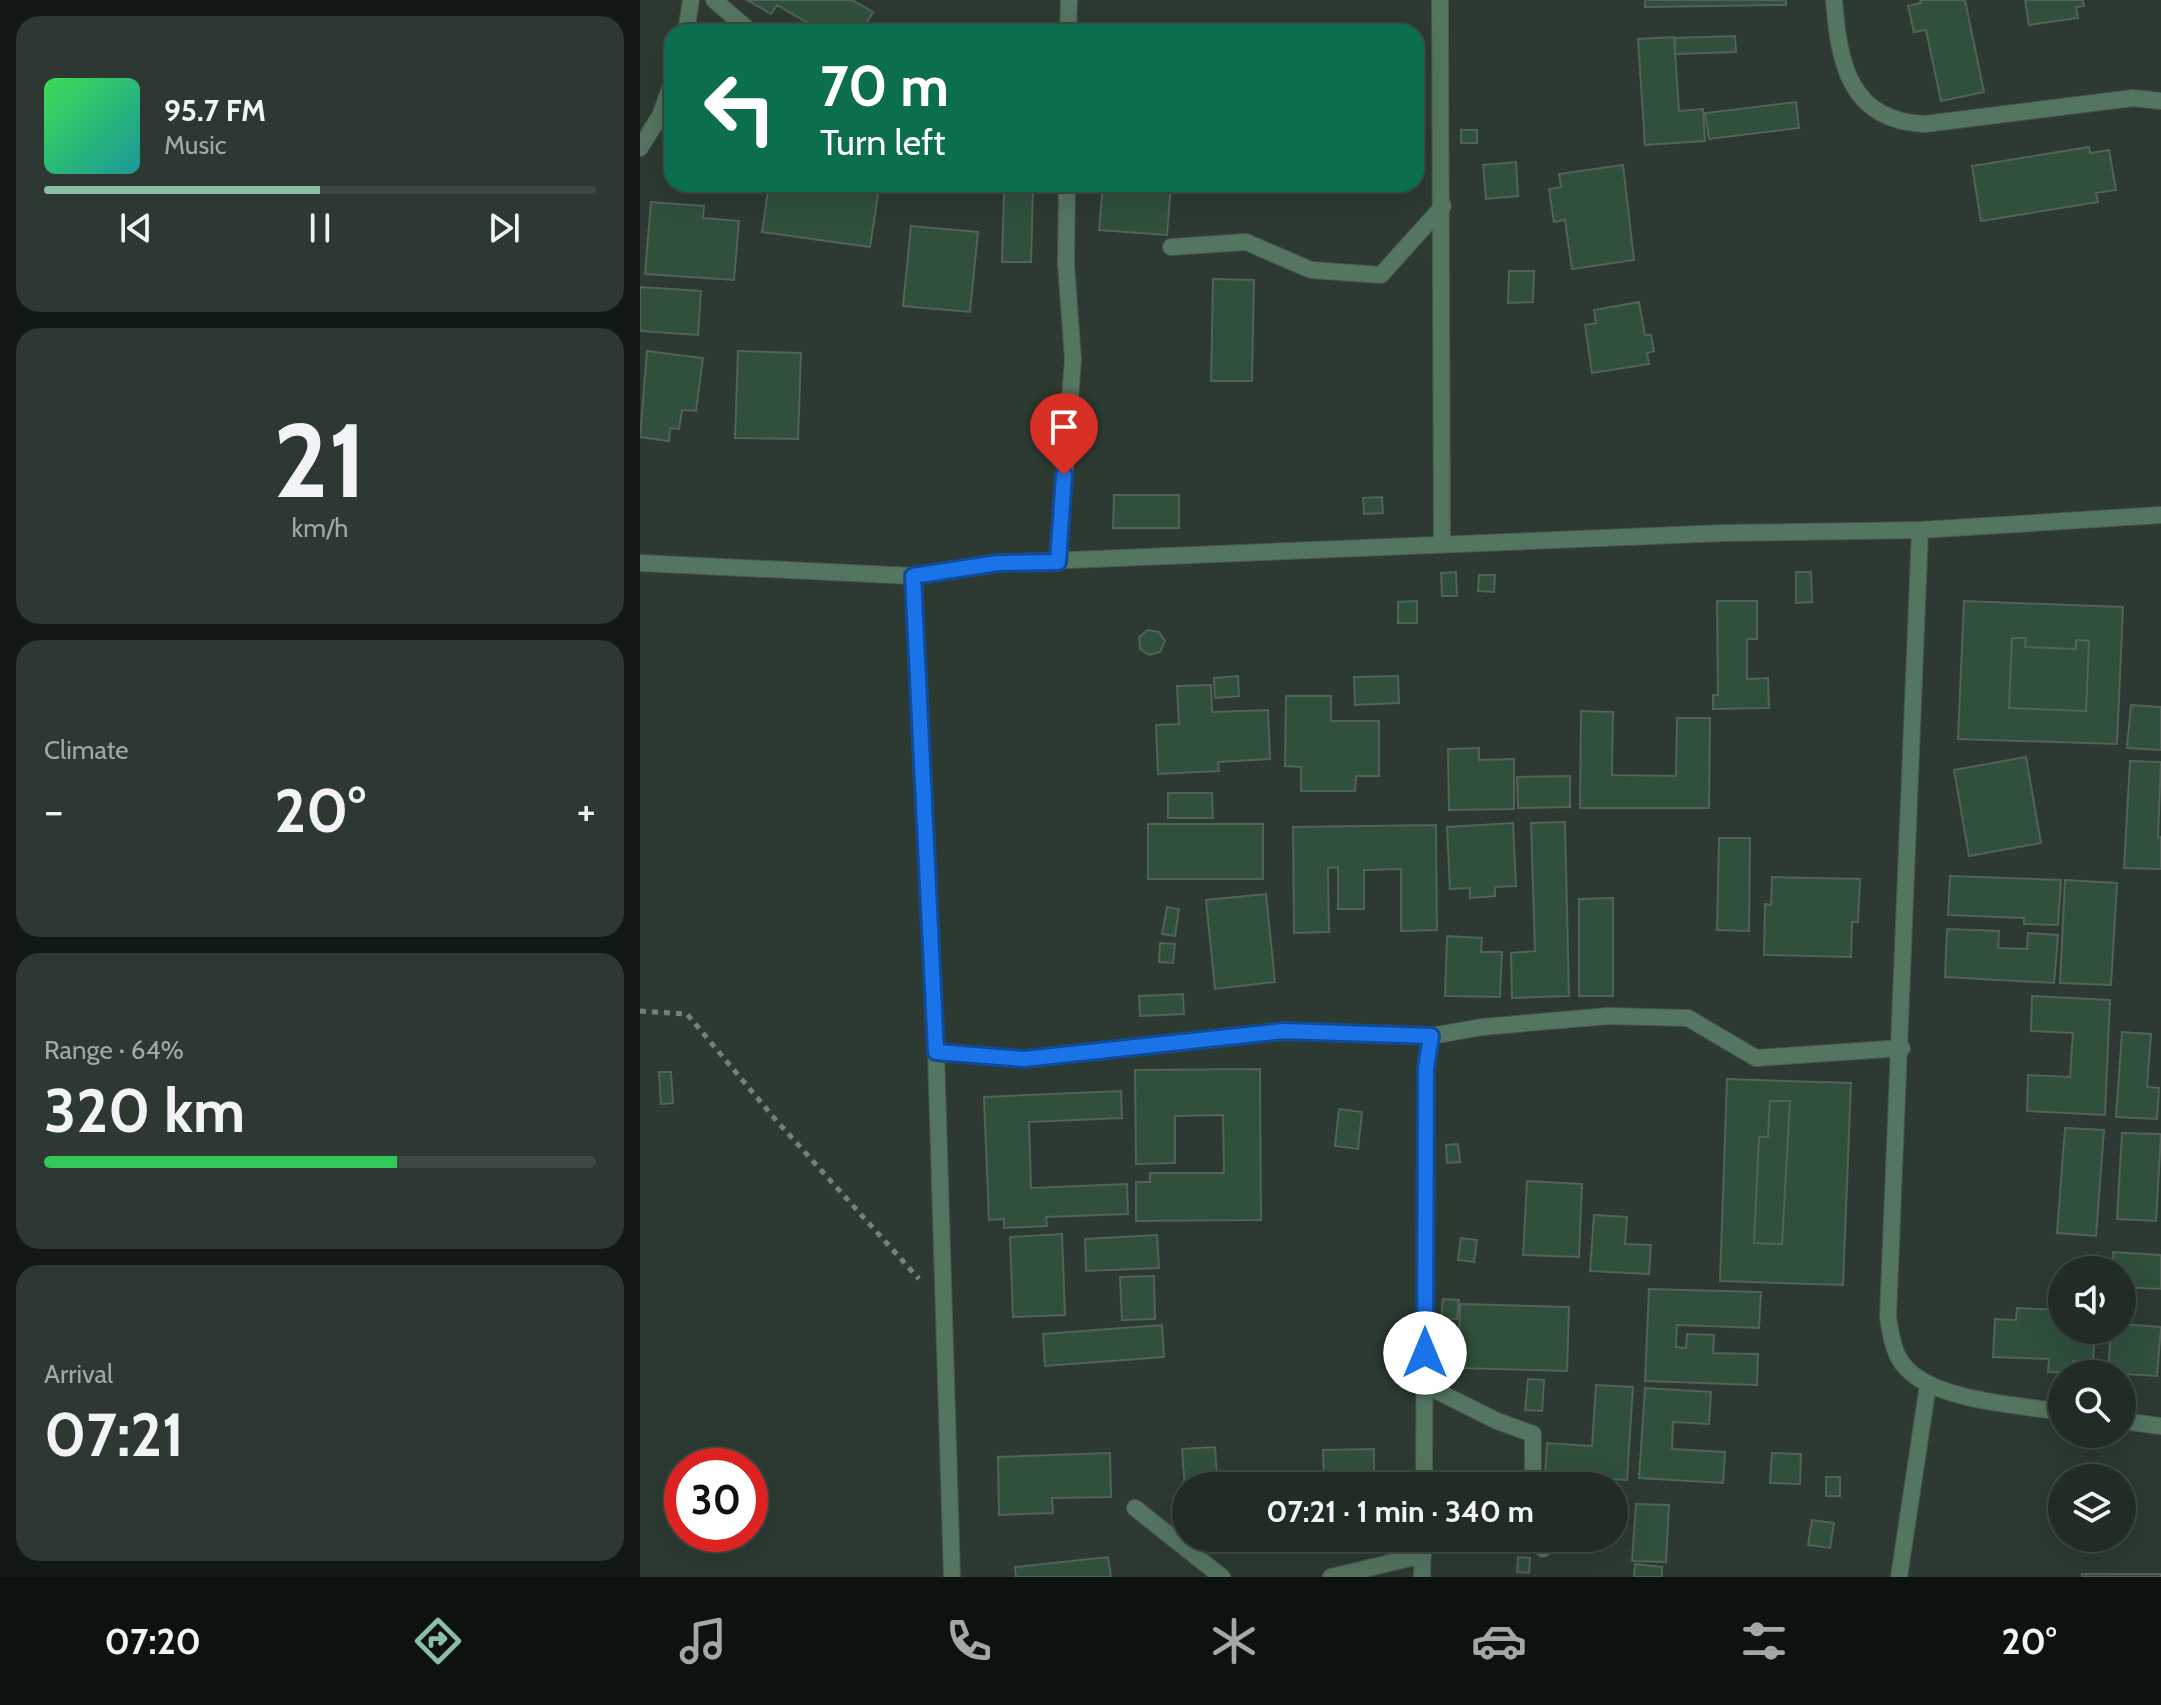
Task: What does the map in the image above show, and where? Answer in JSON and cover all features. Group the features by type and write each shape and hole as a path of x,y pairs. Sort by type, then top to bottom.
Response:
{"street":[{"path":"687,24 691,0"},
{"path":"714,0 742,24"},
{"path":"1068,24 1069,0"},
{"path":"1440,0 1442,544"},
{"path":"1834,0 1845,76 1874,108 1897,123 1925,124 2133,98 2161,101"},
{"path":"640,148 664,105"},
{"path":"1058,562 1073,359 1066,264 1067,192"},
{"path":"1171,247 1246,242 1311,270 1381,275 1443,206"},
{"path":"640,563 913,576 998,563 1724,533 1920,530 2161,515"},
{"path":"1920,530 1902,1048 1888,1317 1893,1345 1906,1368 1928,1385 2048,1409"},
{"path":"913,576 936,1052 952,1577"},
{"path":"936,1052 1024,1059 1284,1031 1431,1036 1482,1027 1608,1016 1688,1018 1756,1058 1902,1048"},
{"path":"1424,1472 1426,1068 1431,1036"},
{"path":"1425,1385 1533,1434 1533,1472"},
{"path":"1899,1577 1928,1385"},
{"path":"2136,1423 2161,1426"},
{"path":"1135,1508 1222,1577"},
{"path":"1331,1577 1423,1555 1422,1577"}],"path":[{"path":"640,1011 687,1014 775,1119 944,1306"}],"building":[{"path":"747,0 852,0 873,12 866,24 809,24 777,5 771,14"},
{"path":"1645,0 1786,0 1786,5 1645,7"},
{"path":"1920,0 1965,0 1984,92 1941,101 1926,30 1914,32 1908,6 1921,3"},
{"path":"2025,0 2083,0 2084,6 2076,7 2078,18 2029,25"},
{"path":"1735,36 1736,52 1675,54 1675,38"},
{"path":"1674,37 1679,111 1703,109 1705,141 1645,145 1638,39"},
{"path":"1796,102 1799,128 1709,139 1705,113"},
{"path":"1461,130 1477,130 1477,143 1461,143"},
{"path":"2089,147 2090,153 2109,150 2116,190 2096,193 2098,202 1981,221 1972,166"},
{"path":"1516,162 1518,196 1486,199 1483,165"},
{"path":"1623,165 1634,260 1572,269 1565,220 1554,222 1549,189 1561,187 1559,174"},
{"path":"768,192 878,192 870,247 762,232"},
{"path":"1004,192 1033,192 1031,262 1002,262"},
{"path":"1102,192 1170,192 1167,235 1099,230"},
{"path":"651,202 704,206 703,218 739,221 734,280 645,274"},
{"path":"911,226 978,232 970,312 903,306"},
{"path":"1509,271 1534,271 1533,302 1508,303"},
{"path":"1213,279 1254,280 1252,381 1211,381"},
{"path":"640,287 701,291 698,335 640,331"},
{"path":"1639,302 1645,335 1651,335 1654,351 1647,353 1649,364 1592,373 1585,325 1596,323 1594,310"},
{"path":"647,351 703,358 696,411 682,410 679,429 670,428 669,441 640,437"},
{"path":"738,351 801,353 798,439 735,438"},
{"path":"1114,495 1179,495 1179,528 1113,528"},
{"path":"1382,497 1383,513 1364,514 1363,498"},
{"path":"1456,572 1457,596 1442,596 1441,573"},
{"path":"1796,572 1811,572 1812,602 1796,603"},
{"path":"1479,575 1495,575 1494,592 1478,591"},
{"path":"1417,601 1417,623 1398,623 1398,602"},
{"path":"1717,601 1757,601 1757,639 1747,639 1747,679 1768,678 1769,708 1713,709 1713,695 1718,695"},
{"path":"1964,601 2123,607 2117,744 1958,739","holes":["2012,638 2026,638 2025,647 2076,649 2076,640 2089,641 2086,711 2009,708"]},
{"path":"1148,630 1159,632 1165,641 1160,652 1149,655 1140,649 1139,637"},
{"path":"2012,638 2026,638 2025,647 2076,649 2076,640 2089,641 2086,711 2009,708"},
{"path":"1238,676 1239,696 1215,698 1214,678"},
{"path":"1398,676 1399,703 1355,705 1354,677"},
{"path":"1211,685 1212,712 1268,710 1270,759 1218,762 1219,771 1158,774 1156,725 1179,724 1177,686"},
{"path":"1286,696 1331,696 1331,721 1379,721 1379,776 1356,776 1355,791 1301,791 1301,767 1285,766"},
{"path":"2131,705 2161,707 2161,750 2127,748"},
{"path":"1581,711 1613,712 1612,775 1676,776 1677,718 1710,718 1709,808 1580,808"},
{"path":"1479,748 1479,760 1514,759 1514,809 1449,810 1448,749"},
{"path":"2026,757 2041,843 1969,856 1954,770"},
{"path":"2130,761 2161,762 2158,837 2161,837 2161,869 2124,868"},
{"path":"1570,776 1570,807 1518,808 1517,777"},
{"path":"1168,793 1212,793 1213,818 1168,818"},
{"path":"1565,822 1569,996 1512,998 1511,953 1535,951 1531,823"},
{"path":"1513,823 1516,886 1495,887 1495,896 1470,898 1470,888 1450,889 1447,827"},
{"path":"1148,824 1263,824 1263,879 1148,879"},
{"path":"1436,825 1437,930 1401,931 1401,869 1364,870 1364,909 1338,909 1338,867 1328,868 1329,932 1294,933 1293,827"},
{"path":"1719,838 1750,838 1749,931 1717,930"},
{"path":"1950,876 2061,880 2058,925 2024,924 2024,918 1948,915"},
{"path":"1772,877 1860,879 1858,922 1852,922 1851,957 1764,955 1765,904 1771,905"},
{"path":"2065,880 2117,883 2111,985 2060,983"},
{"path":"1266,894 1275,982 1215,989 1206,900"},
{"path":"1613,898 1613,996 1579,996 1579,899"},
{"path":"1167,907 1179,909 1175,936 1162,934"},
{"path":"1947,929 1999,931 1998,948 2027,949 2028,933 2058,935 2054,983 1945,977"},
{"path":"1447,936 1482,938 1481,952 1502,952 1500,997 1445,996"},
{"path":"1160,943 1175,944 1173,963 1159,962"},
{"path":"1183,994 1184,1014 1140,1016 1139,996"},
{"path":"2032,996 2110,1000 2105,1115 2027,1111 2028,1075 2070,1077 2073,1033 2031,1031"},
{"path":"2122,1032 2151,1034 2147,1087 2159,1088 2157,1119 2116,1117"},
{"path":"1260,1069 1261,1220 1136,1221 1136,1182 1150,1182 1150,1173 1224,1173 1223,1115 1175,1116 1175,1163 1136,1164 1135,1070"},
{"path":"659,1072 671,1072 673,1103 661,1104"},
{"path":"1727,1079 1851,1083 1843,1285 1720,1281","holes":["1770,1101 1790,1101 1782,1244 1754,1243 1759,1137 1768,1137"]},
{"path":"1121,1091 1122,1118 1029,1122 1031,1188 1127,1184 1128,1214 1046,1217 1047,1226 1004,1228 1004,1219 989,1220 984,1097"},
{"path":"1770,1101 1790,1101 1782,1244 1754,1243 1759,1137 1768,1137"},
{"path":"1339,1109 1362,1112 1358,1149 1335,1146"},
{"path":"2065,1128 2104,1130 2096,1236 2057,1233"},
{"path":"2122,1133 2161,1134 2156,1221 2117,1219"},
{"path":"1458,1144 1460,1162 1447,1163 1446,1145"},
{"path":"1527,1181 1582,1184 1579,1257 1523,1255"},
{"path":"1594,1215 1627,1217 1625,1244 1651,1245 1649,1274 1590,1271"},
{"path":"1062,1234 1065,1315 1013,1317 1010,1237"},
{"path":"1157,1235 1159,1268 1086,1271 1085,1239"},
{"path":"1461,1238 1477,1240 1474,1262 1458,1260"},
{"path":"2113,1252 2161,1255 2161,1289 2136,1288 2136,1256 2113,1256"},
{"path":"1154,1276 1155,1319 1122,1320 1120,1277"},
{"path":"1649,1289 1761,1292 1759,1328 1677,1325 1676,1347 1686,1348 1687,1334 1714,1335 1713,1353 1758,1354 1757,1385 1645,1381"},
{"path":"1443,1299 1459,1300 1457,1319 1441,1318"},
{"path":"1460,1304 1569,1307 1567,1371 1458,1368"},
{"path":"2017,1308 2048,1309 2048,1344 2094,1344 2093,1360 1993,1357 1995,1319 2016,1320"},
{"path":"1162,1325 1164,1357 1045,1366 1043,1334"},
{"path":"2136,1325 2161,1327 2157,1376 2136,1375 2136,1360 2109,1360 2110,1344 2136,1344"},
{"path":"1528,1379 1544,1380 1542,1411 1525,1410"},
{"path":"1596,1385 1633,1387 1628,1472 1545,1472 1547,1443 1592,1446"},
{"path":"1645,1388 1711,1392 1709,1424 1673,1422 1672,1449 1725,1452 1723,1483 1639,1478"},
{"path":"1215,1447 1217,1472 1184,1472 1182,1449"},
{"path":"1374,1449 1374,1472 1324,1472 1323,1450"},
{"path":"1110,1453 1111,1497 1052,1498 1053,1513 999,1515 998,1457"},
{"path":"1772,1453 1801,1454 1800,1484 1770,1483"},
{"path":"1826,1477 1840,1477 1840,1496 1826,1496"},
{"path":"1636,1504 1669,1505 1666,1562 1632,1561"},
{"path":"1812,1520 1834,1523 1830,1548 1808,1545"},
{"path":"1108,1557 1111,1577 1016,1577 1015,1567"},
{"path":"1518,1557 1530,1558 1529,1573 1517,1572"},
{"path":"1635,1564 1662,1567 1662,1577 1634,1577"},
{"path":"2082,1574 2161,1574 2161,1577 2082,1577"}],"route":[{"path":"1064,475 1058,562 998,563 913,576 936,1052 1024,1059 1103,1053 1284,1031 1431,1036 1426,1068 1425,1353"}]}
